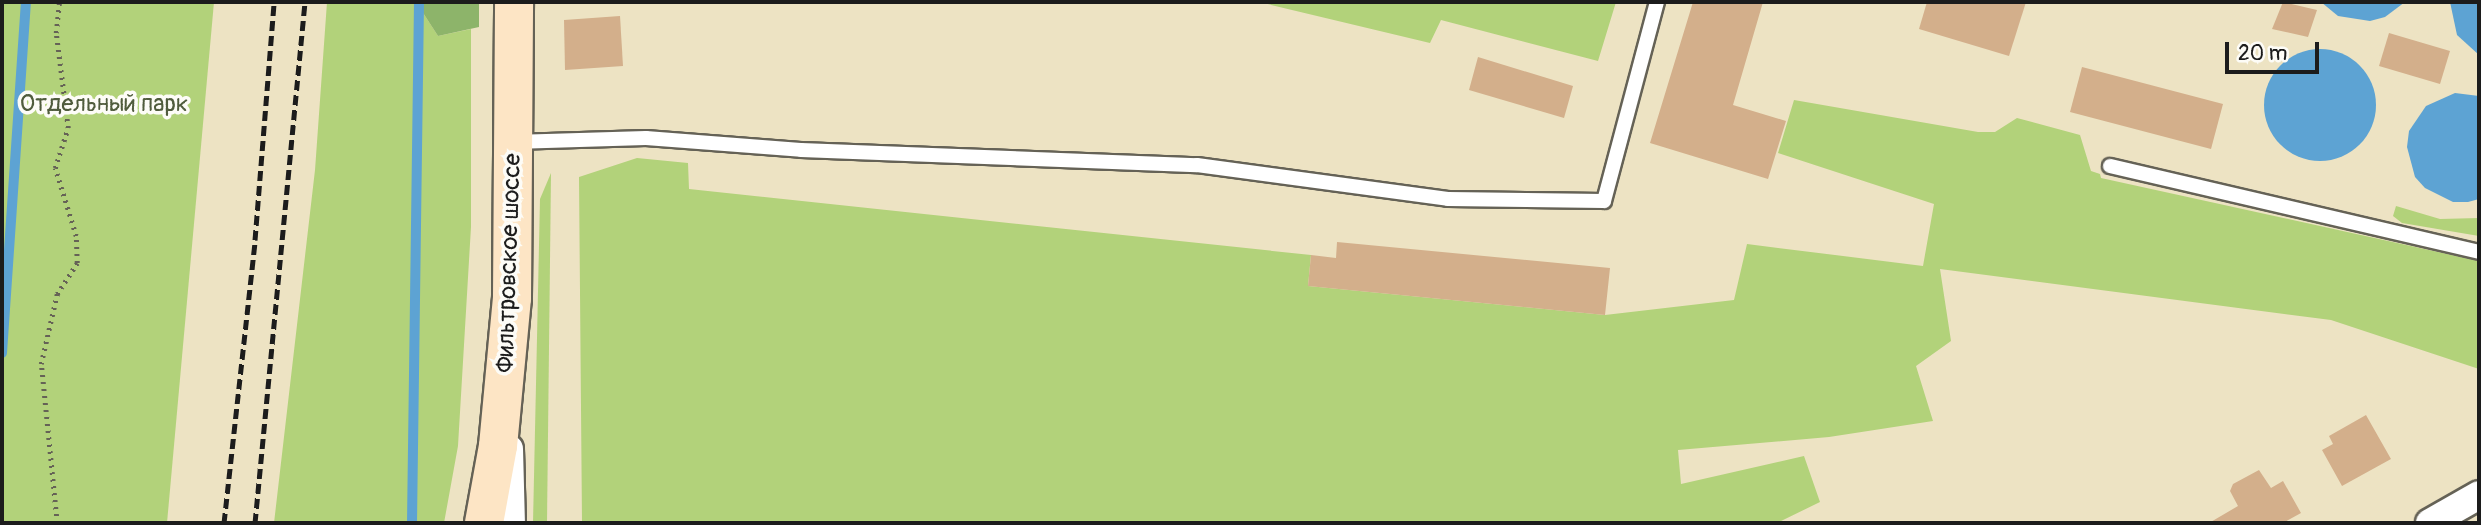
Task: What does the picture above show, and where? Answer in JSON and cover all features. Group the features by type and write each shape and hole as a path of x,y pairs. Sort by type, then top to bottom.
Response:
{"main road":[{"name":"Фильтровское шоссе","path":"484,523 506,370 512,298 514,2"}],"street":[{"path":"506,370 511,523"},
{"path":"2430,523 2479,495"}],"lane":[{"path":"513,142 646,138 801,150 1197,165 1448,199 1604,201 1657,2"},
{"path":"2110,166 2479,252"}],"path":[{"path":"57,523 41,364 57,294 77,264 76,236 55,168 68,128 57,33 60,2"}],"green space":[{"name":"Отдельный парк","path":"2,2 214,2 167,523 2,523"},
{"path":"327,2 416,2 438,36 471,29 471,227 458,446 444,523 274,523 315,170"},
{"path":"416,2 479,2 479,27 438,36"},
{"path":"1259,2 1616,2 1598,61 1441,20 1430,43"},
{"path":"1794,100 1978,132 1995,132 2017,118 2080,135 2091,171 2100,174 2101,178 2479,261 2479,369 2331,320 1940,269 1951,341 1916,366 1933,421 1829,437 1678,450 1681,484 1804,456 1820,502 1777,523 582,523 579,177 637,158 688,163 689,189 1311,255 1308,286 1605,315 1734,300 1747,244 1923,266 1934,204 1778,153"},
{"path":"551,173 547,523 533,523 540,199"},
{"path":"2396,206 2440,219 2479,218 2479,236 2402,223 2393,216"}],"water":[{"path":"2321,2 2405,2 2385,17 2370,21 2338,16"},
{"path":"2450,2 2479,2 2479,55 2457,35"},
{"path":"2320,49 2342,53 2360,65 2372,83 2376,105 2372,127 2360,145 2342,157 2320,161 2298,157 2280,145 2268,127 2264,105 2268,83 2280,65 2298,53"},
{"path":"2455,93 2479,96 2479,199 2468,202 2453,202 2425,188 2415,177 2407,147 2409,131 2426,106"}],"building":[{"path":"1693,2 1763,2 1733,105 1786,121 1768,179 1650,143"},
{"path":"1927,2 2026,2 2009,56 1919,29"},
{"path":"2283,2 2317,10 2308,37 2272,29"},
{"path":"620,16 623,66 565,70 564,20"},
{"path":"2389,33 2450,51 2440,84 2379,66"},
{"path":"1478,57 1573,86 1564,118 1469,90"},
{"path":"2082,67 2223,104 2211,149 2070,112"},
{"path":"1337,242 1610,268 1605,315 1308,286 1311,255 1336,258"},
{"path":"2366,415 2391,459 2342,486 2322,450 2333,444 2329,436"},
{"path":"2259,470 2271,488 2283,481 2301,513 2283,523 2209,523 2238,506 2230,491 2233,484"}],"waterway":[{"path":"2,353 26,2"},
{"path":"412,523 419,2"}],"railway":[{"path":"224,523 255,240 274,2"},
{"path":"255,523 305,2"}]}
